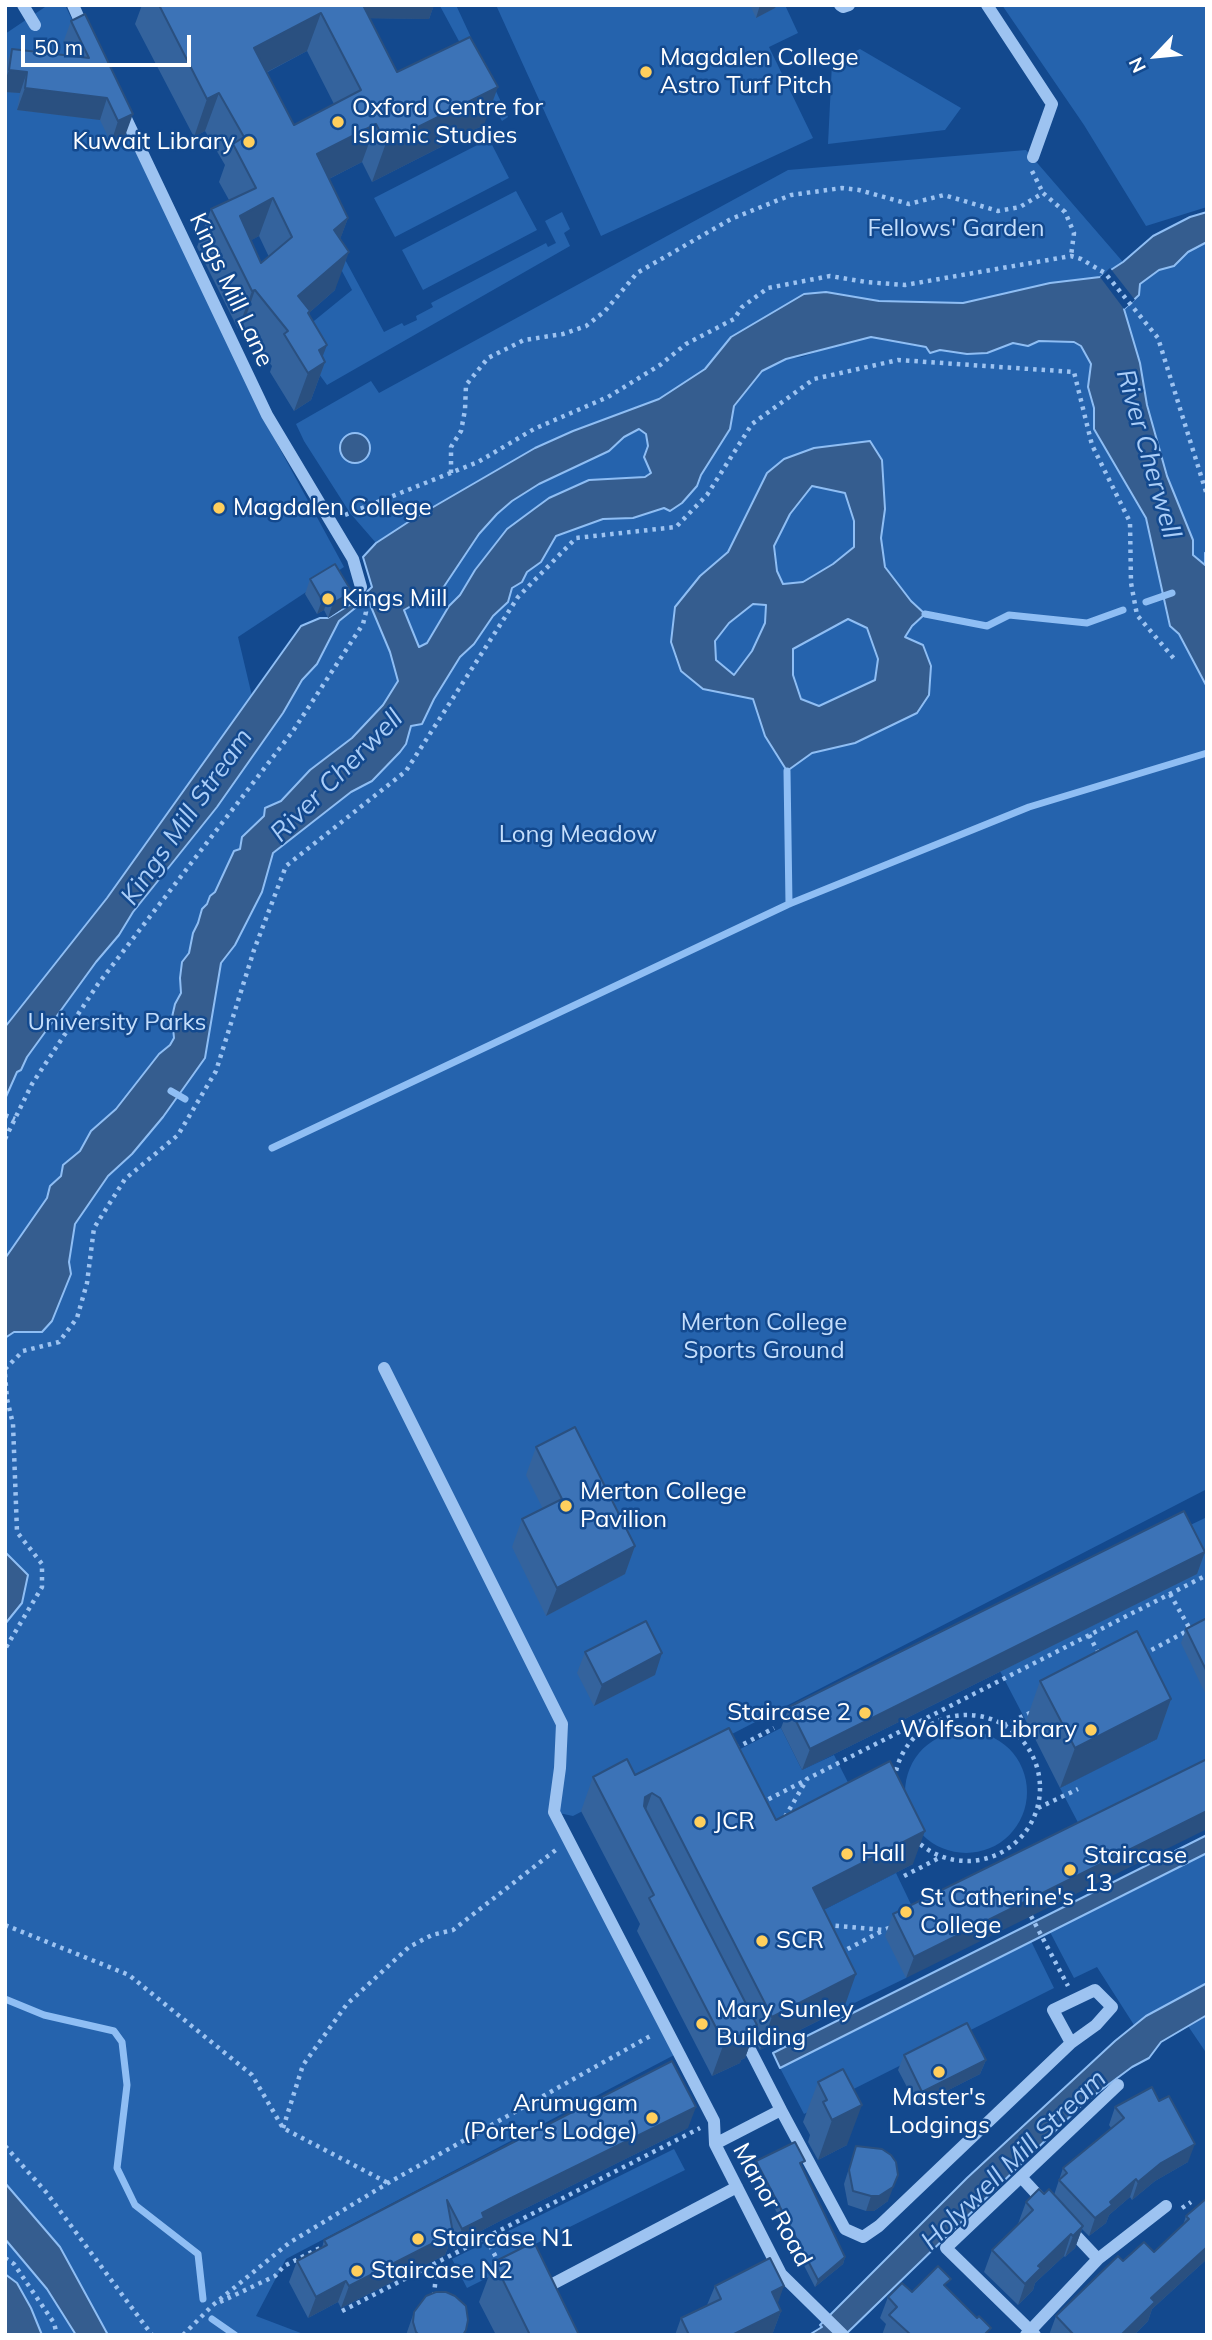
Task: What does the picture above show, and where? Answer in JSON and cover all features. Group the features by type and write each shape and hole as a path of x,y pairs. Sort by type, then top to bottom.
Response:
{"street":[{"path":"23,5 35,25"},
{"path":"73,5 90,43"},
{"path":"839,5 849,5"},
{"path":"987,5 1052,104 1033,157"},
{"name":"Kings Mill Lane","path":"114,92 267,415 353,559 361,587"},
{"name":"Manor Road","path":"384,1368 562,1724 554,1812 714,2121 715,2144 781,2274 843,2335"},
{"path":"732,2014 845,2228 863,2236 879,2225 1071,2043 1096,2025 1112,2007 1096,1990 1053,2010 1071,2043"},
{"path":"1118,2085 946,2248 1031,2333 1098,2259 1166,2206"},
{"path":"715,2144 781,2110"},
{"path":"1021,2178 1098,2259"},
{"path":"545,2288 737,2187"}],"path":[{"path":"451,473 451,447 461,431 466,385 488,358 524,340 563,334 586,326 605,311 636,273 731,219 791,195 842,188 909,204 944,195 998,211 1020,207 1043,193 1065,212 1074,233 1071,256"},
{"path":"330,521 478,462 534,429 608,397 660,365 686,344 734,318 743,307 768,288 830,276 905,285 1071,256 1105,273 1158,338 1207,495"},
{"path":"5,1649 43,1587 42,1564 17,1532 13,1424 7,1399 5,1372 23,1351 59,1342 77,1318 87,1283 94,1228 125,1179 178,1135 216,1072 254,950 286,866 406,771 517,597 576,538 676,527 707,495 752,424 814,379 898,360 1074,372 1092,445 1130,522 1130,583 1137,615 1176,661"},
{"path":"5,1139 32,1084 98,985 293,732 363,624 366,612"},
{"path":"5,1115 15,1119"},
{"path":"760,1804 1207,1575"},
{"path":"1170,1594 1190,1630"},
{"path":"1143,1654 1198,1625"},
{"path":"1089,1635 1102,1660"},
{"path":"1004,1725 1038,1709"},
{"path":"961,1714 981,1715 1004,1725 1029,1749 1038,1768 1038,1809 1023,1835 999,1854 980,1861 960,1862 941,1857 923,1848 909,1834 899,1817 894,1778 899,1758 909,1741 933,1723 941,1718 961,1714"},
{"path":"929,1716 933,1723"},
{"path":"730,1751 774,1728"},
{"path":"883,1783 894,1778"},
{"path":"780,1824 807,1779"},
{"path":"1038,1809 1078,1789"},
{"path":"283,2128 303,2065 347,2004 409,1947 432,1935 453,1930 568,1840"},
{"path":"999,1854 1003,1861"},
{"path":"904,1876 941,1857"},
{"path":"1033,1919 1075,1999"},
{"path":"820,1924 884,1930"},
{"path":"5,1925 129,1975 252,2075 283,2128 388,2183"},
{"path":"838,1954 893,1925"},
{"path":"183,2335 213,2305 289,2243 388,2183 665,2027"},
{"path":"342,2311 714,2121"},
{"path":"5,2146 46,2192 152,2335"},
{"path":"485,2238 502,2270 509,2267"},
{"path":"213,2305 275,2276 284,2266 330,2243"},
{"path":"5,2258 14,2264 41,2303 54,2323 57,2335"},
{"path":"433,2304 438,2263"}],"green space":[{"path":"48,5 65,5 268,427 344,567 238,637 252,696 107,898 5,1027 5,34"},
{"path":"456,5 508,117 502,121 440,6"},
{"name":"Magdalen College Astro Turf Pitch","path":"496,5 785,5 798,33 769,47 813,138 601,236"},
{"path":"1002,5 1207,5 1207,207 1146,226 1084,125"},
{"path":"860,49 961,108 945,130 828,144 832,63"},
{"path":"489,139 509,178 395,237 374,198"},
{"name":"Fellows' Garden","path":"1026,150 1123,262 1100,277 1050,283 963,303 879,301 826,292 731,337 705,369 659,399 535,448 376,543 350,513 296,424 371,381 379,393 788,170"},
{"path":"516,191 537,230 423,290 402,250"},
{"path":"562,212 570,229 564,233 570,246 327,385 293,338 352,290 334,256 341,252 384,332 402,323 404,326 417,320 416,316 433,307 431,303 546,243 548,247 556,243 545,221"},
{"path":"1207,242 1206,565 1193,555 1167,476 1124,309 1140,284 1159,270 1174,266 1188,252"},
{"path":"871,337 967,354 987,353 1013,343 1028,346 1039,341 1074,342 1081,346 1091,364 1088,387 1094,408 1094,429 1146,518 1170,626 1179,634 1207,687 1207,1489 573,1816 554,1812 678,2053 286,2259 256,2316 306,2335 108,2335 60,2247 5,2183 5,1624 22,1603 28,1575 5,1552 5,1338 14,1332 42,1332 71,1274 69,1262 75,1224 108,1176 132,1154 163,1117 205,1058 221,963 235,945 262,892 273,853 351,792 372,781 406,744 411,726 422,724 460,657 508,602 512,588 522,582 527,572 541,562 556,536 603,519 633,518 682,503 697,486 730,429 734,407 762,371 786,359 802,357","holes":["814,448 885,509 881,538 885,567 911,601 925,614 905,637 855,743 812,753 787,771 765,736 753,699 671,642 700,576 728,552 767,473 784,459"]},
{"path":"639,429 646,434 648,446 644,457 651,472 645,477 589,480 549,498 507,529 475,570 460,595 449,606 427,643 419,647 404,610 443,588 479,535 497,514 539,484 609,451 624,437"},
{"path":"812,486 845,493 854,521 854,547 833,564 803,582 783,584 777,571 774,546 790,514"},
{"name":"University Parks","path":"369,602 399,681 383,705 352,738 310,770 281,801 265,808 264,816 242,837 240,850 234,851 215,892 202,909 189,953 182,962 181,993 172,1017 174,1038 116,1109 91,1131 80,1151 63,1165 61,1176 50,1186 47,1198 5,1259 5,1099 17,1071 21,1070 27,1057 96,962 119,935 133,912 217,807 283,713 302,680 317,664 339,621 359,604"},
{"path":"753,604 766,605 765,623 752,651 734,675 716,660 715,641 729,623"},
{"path":"848,619 867,628 878,659 875,680 819,706 801,699 793,675 793,649"},
{"path":"1207,1517 1207,1776 1085,1836 1060,1788 1157,1739 1122,1671 1026,1721 1000,1671 1176,1532"},
{"path":"781,1728 802,1770 834,1755 859,1804 763,1853 717,1761"},
{"path":"966,1731 989,1736 1009,1749 1022,1769 1027,1792 1022,1815 1009,1835 989,1848 966,1853 943,1848 923,1835 910,1815 905,1792 910,1769 923,1749 943,1736"},
{"path":"1207,1853 1207,1983 1134,2025 1097,1967 1074,1978 1050,1932"},
{"path":"896,1873 918,1919 906,1978 844,2008 800,1922"},
{"path":"1031,1941 1054,1988 804,2114 780,2068"},
{"path":"1207,2015 1207,2054 1188,2026"},
{"path":"674,2149 685,2170 515,2254 519,2262 467,2288 452,2259"},
{"path":"5,2239 47,2289 76,2335 42,2335 17,2283 5,2274"}],"water":[{"path":"1207,212 1207,242 1188,252 1174,266 1159,270 1140,284 1139,295 1124,309 1167,476 1193,540 1193,555 1205,565 1207,552 1207,687 1179,634 1170,626 1146,518 1094,429 1094,408 1088,387 1091,364 1081,346 1074,342 1039,341 1028,346 1013,343 987,353 967,354 940,350 930,353 926,347 871,337 786,359 762,371 734,406 730,429 697,486 682,503 670,511 664,508 633,518 603,519 556,536 541,562 527,572 522,582 512,588 508,602 460,657 422,724 411,726 406,744 400,752 372,781 351,792 273,853 262,892 235,945 221,963 205,1058 163,1117 132,1154 108,1176 75,1224 69,1262 71,1274 52,1321 42,1332 14,1332 5,1338 6,1257 47,1198 50,1186 61,1176 63,1165 80,1151 91,1131 116,1109 174,1038 172,1017 181,993 182,962 189,953 202,909 215,892 234,851 240,849 242,837 264,816 265,808 281,801 310,770 352,738 383,705 398,681 390,652 369,602 359,605 339,621 317,664 302,680 283,713 217,807 133,912 119,935 96,962 27,1057 5,1099 5,1027 107,898 301,626 320,618 328,618 358,600 372,587 363,557 376,543 535,448 659,399 705,369 731,337 804,294 826,292 879,301 963,303 1050,283 1100,277 1123,262 1153,236 1190,217","holes":["639,429 646,434 648,446 644,457 651,473 645,477 589,480 549,498 507,529 475,570 460,595 449,606 427,643 419,647 404,610 443,588 479,534 497,514 539,484 609,451 624,437"]},
{"path":"355,433 366,437 370,448 366,459 355,463 344,459 340,448 344,437"},
{"path":"870,441 882,460 885,509 881,538 885,567 911,601 925,614 905,637 923,645 931,666 929,695 917,713 855,743 812,753 787,771 765,736 753,699 703,689 681,671 671,642 675,607 700,576 728,552 767,473 784,459 814,448","holes":["812,486 845,493 854,521 854,547 833,564 803,582 783,584 777,571 774,546 790,514","753,604 766,605 765,623 752,651 734,675 716,660 715,641 729,623","848,619 867,628 878,659 875,680 819,706 801,699 793,675 793,649"]},
{"path":"5,1552 28,1575 22,1603 5,1624"},
{"path":"1207,1835 1207,1853 780,2068 773,2053"},
{"name":"Holywell Mill Stream","path":"1207,1983 1207,2015 1161,2042 1149,2058 1132,2067 1085,2102 845,2335 809,2335 822,2327 820,2325 967,2178 1115,2041 1146,2016"},
{"path":"5,2183 60,2247 108,2335 76,2335 47,2289 5,2239"},
{"path":"5,2274 17,2283 42,2335 5,2335"}],"pier":[{"path":"1110,268 1135,300 1124,309 1100,277"}],"building":[{"path":"159,5 363,5 397,72 470,37 498,87 386,143 376,124 317,154 348,218 334,230 349,252 298,296 310,311 308,313 327,345 319,350 325,362 308,373 284,334 288,331 255,290 252,291 211,209 256,188 233,144 244,137 219,93 207,99","holes":["321,13 361,90 294,125 254,48","273,198 292,237 261,263 240,216"]},
{"path":"85,14 133,114 118,121 107,98 25,88 27,72 9,70 12,49 89,58 71,21"},
{"path":"335,564 352,592 333,603 329,596 322,600 310,579"},
{"path":"575,1427 635,1546 557,1588 522,1519 562,1499 536,1447"},
{"path":"1184,1511 1205,1552 810,1749 789,1707"},
{"path":"1207,1618 1207,1672 1186,1629"},
{"path":"646,1621 662,1653 602,1685 585,1652"},
{"path":"1137,1631 1171,1699 1075,1748 1040,1681"},
{"path":"729,1728 776,1820 890,1761 925,1831 813,1888 856,1974 772,2017 660,1798 652,1793 645,1797 644,1806 757,2025 724,2043 649,1898 654,1895 593,1777 627,1759 635,1775"},
{"path":"1207,1759 1207,1811 914,1957 893,1914"},
{"name":"Master's Lodgings","path":"967,2023 986,2060 922,2092 904,2055"},
{"path":"672,2061 696,2107 482,2213 484,2218 462,2229 447,2200 453,2233 349,2286 346,2281 316,2297 297,2261 327,2245 324,2240"},
{"path":"843,2069 862,2105 832,2120 823,2102 827,2100 818,2082"},
{"path":"1152,2087 1159,2101 1169,2096 1195,2144 1161,2163 1138,2182 1136,2179 1110,2202 1112,2205 1095,2218 1059,2180 1067,2173 1063,2168 1124,2118 1115,2107"},
{"path":"795,2142 805,2161 800,2163 845,2257 818,2280 756,2161"},
{"path":"856,2146 882,2149 891,2155 896,2162 898,2175 893,2187 879,2196 853,2191 849,2170"},
{"path":"1039,2189 1044,2194 1049,2189 1083,2226 1038,2266 1041,2268 1025,2284 992,2250 1033,2210 1026,2202"},
{"path":"1207,2198 1207,2247 1151,2298 1155,2302 1121,2335 1074,2335 1056,2316 1118,2256 1123,2261 1144,2242 1154,2252 1189,2219 1186,2216"},
{"path":"534,2242 579,2335 530,2335 494,2262"},
{"path":"770,2258 784,2286 772,2292 781,2311 732,2335 689,2335 681,2318 721,2299 715,2286"},
{"path":"938,2266 951,2279 944,2285 991,2328 984,2335 911,2335 889,2315 897,2307 888,2297 902,2283 912,2292"},
{"path":"436,2292 455,2296 466,2306 468,2320 463,2335 419,2335 416,2332 414,2312 426,2296"}],"waterway":[{"path":"1146,602 1172,593"},
{"path":"925,614 987,626 1009,615 1087,623 1123,610"},
{"path":"272,1148 789,904 1029,807 1207,753"},
{"path":"787,771 789,904"},
{"path":"171,1091 185,1099"},
{"path":"5,1999 44,2015 114,2031 122,2042 127,2085 117,2168 135,2205 198,2254 203,2299"},
{"path":"212,2319 235,2335"}],"place":[{"name":"Magdalen College Astro Turf Pitch","path":"646,72"},
{"name":"Oxford Centre for Islamic Studies","path":"338,122"},
{"name":"Kuwait Library","path":"249,142"},
{"name":"Magdalen College","path":"219,508"},
{"name":"Kings Mill","path":"328,599"},
{"name":"Merton College Pavilion","path":"566,1506"},
{"name":"Staircase 2","path":"865,1713"},
{"name":"Wolfson Library","path":"1091,1730"},
{"name":"JCR","path":"700,1822"},
{"name":"Hall","path":"847,1854"},
{"name":"Staircase 13","path":"1070,1870"},
{"name":"St Catherine's College","path":"906,1912"},
{"name":"SCR","path":"762,1941"},
{"name":"Mary Sunley Building","path":"702,2024"},
{"name":"Master's Lodgings","path":"939,2072"},
{"name":"Arumugam (Porter's Lodge)","path":"652,2118"},
{"name":"Staircase N1","path":"418,2239"},
{"name":"Staircase N2","path":"357,2271"}],"water label":[{"name":"River Cherwell","path":"1148,454"},
{"name":"River Cherwell","path":"337,776"},
{"name":"Kings Mill Stream","path":"187,817"}],"park label":[{"name":"Long Meadow","path":"578,835"},
{"name":"Merton College Sports Ground","path":"764,1337"}]}
